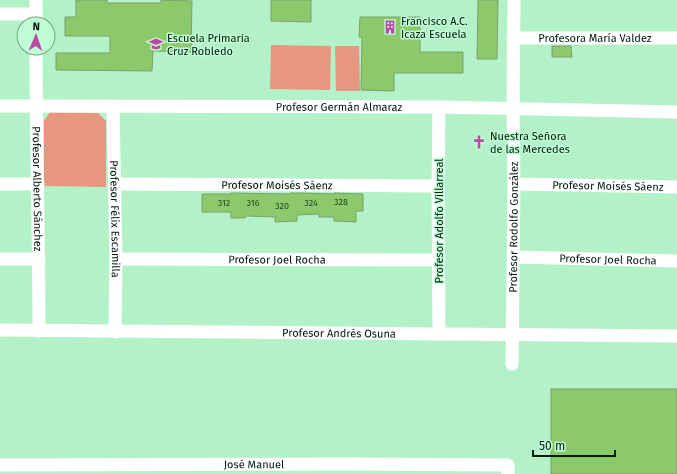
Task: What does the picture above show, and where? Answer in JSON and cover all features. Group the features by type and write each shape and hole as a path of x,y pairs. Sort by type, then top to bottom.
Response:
{"street":[{"path":"36,0 36,16"},
{"name":"Profesor Rodolfo González","path":"512,364 514,257 514,0"},
{"path":"0,14 16,16"},
{"name":"Profesora María Valdez","path":"513,38 677,38"},
{"name":"Profesor Alberto Sánchez","path":"36,56 39,331"},
{"name":"Profesor Germán Almaraz","path":"0,106 439,107 513,110 677,112"},
{"name":"Profesor Félix Escamilla","path":"113,106 116,259 115,332"},
{"name":"Profesor Adolfo Villarreal","path":"439,107 439,334"},
{"path":"0,184 38,184"},
{"name":"Profesor Moisés Sáenz","path":"115,184 438,186"},
{"name":"Profesor Moisés Sáenz","path":"514,184 677,187"},
{"name":"Profesor Joel Rocha","path":"514,257 677,261"},
{"path":"0,259 39,259"},
{"name":"Profesor Joel Rocha","path":"116,259 439,260"},
{"name":"Profesor Andrés Osuna","path":"0,330 677,336"},
{"name":"José Manuel","path":"0,465 357,464 508,470"}],"shaded area":[{"path":"271,45 331,46 330,90 270,89"},
{"path":"335,46 359,46 360,91 336,91"},
{"path":"50,112 98,113 106,121 106,187 44,186 44,121"}],"building":[{"path":"76,0 107,0 107,3 161,3 161,0 192,1 191,52 153,51 152,71 56,70 56,53 110,53 110,36 65,36 65,17 76,17"},
{"path":"271,0 311,0 311,22 271,21"},
{"path":"478,0 498,0 497,59 477,59"},
{"path":"360,17 420,17 420,52 463,52 463,73 394,73 394,91 361,90 362,37 359,37"},
{"path":"552,46 571,46 572,57 552,57"},
{"path":"202,194 363,194 363,211 356,211 356,222 334,221 334,217 319,217 319,214 297,215 297,221 275,222 275,217 246,216 245,218 231,218 231,212 202,212"},
{"path":"551,389 677,389 677,474 551,474"}],"place":[{"name":"Francisco A.C. Icaza Escuela","path":"390,27"},
{"name":"Escuela Primaria Cruz Robledo","path":"156,44"},
{"name":"Nuestra Señora de las Mercedes","path":"479,142"}]}
